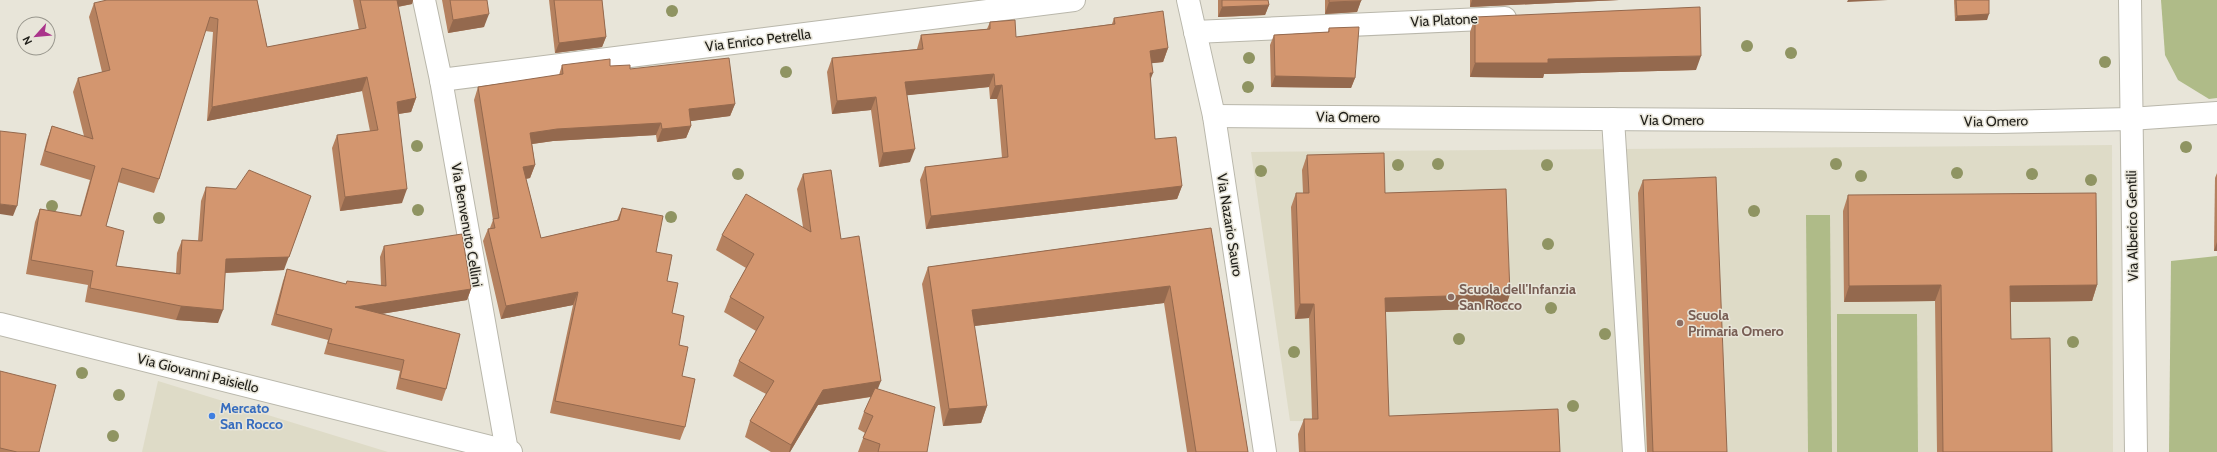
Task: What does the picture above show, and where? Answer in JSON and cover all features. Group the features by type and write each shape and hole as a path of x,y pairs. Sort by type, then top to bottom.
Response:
{"street":[{"name":"Via Benvenuto Cellini","path":"424,0 441,80 509,451"},
{"name":"Via Enrico Petrella","path":"441,80 1074,0"},
{"name":"Via Nazario Sauro","path":"1188,0 1214,116 1265,452"},
{"name":"Via Alberico Gentili","path":"2130,0 2130,119 2136,452"},
{"name":"Via Platone","path":"1195,32 1528,17"},
{"name":"Via Omero","path":"1214,116 1995,122 2130,119 2217,113"},
{"path":"1614,119 1634,452"},
{"name":"Via Giovanni Paisiello","path":"0,324 509,451"}],"shaded area":[{"path":"2112,145 2113,452 1388,452 1383,422 1290,421 1251,152"},
{"name":"Mercato San Rocco","path":"158,381 388,452 142,452"}],"green space":[{"path":"2161,0 2217,0 2217,98 2209,99 2178,80 2165,55"},
{"path":"1806,215 1830,215 1832,452 1808,452"},
{"path":"2217,256 2217,452 2169,452 2171,261"},
{"path":"1837,314 1917,314 1918,452 1837,452"}],"building":[{"path":"107,0 257,0 267,47 366,28 360,0 397,0 416,98 397,102 407,189 345,197 337,135 378,130 367,77 212,107 218,19 210,17 159,179 122,168 106,226 124,231 116,266 180,274 182,240 202,241 206,187 236,189 249,170 311,196 289,257 226,259 223,310 181,306 90,288 93,271 31,260 40,209 81,216 95,166 45,151 52,126 93,139 78,78 110,70 94,3"},
{"path":"450,0 487,0 489,14 453,20"},
{"path":"554,0 602,0 606,37 559,43"},
{"path":"1222,0 1268,0 1269,5 1222,7"},
{"path":"1329,0 1361,0 1361,1 1329,2"},
{"path":"1956,0 1989,0 1989,14 1957,16"},
{"path":"1700,7 1701,56 1548,59 1548,63 1475,63 1475,17"},
{"path":"1163,11 1168,48 1150,51 1153,73 1150,73 1155,139 1176,137 1182,186 931,216 925,167 1008,157 1002,85 995,86 994,74 905,82 915,149 883,153 876,97 837,101 832,58 923,49 921,35 990,29 990,22 1015,20 1016,37 1115,24 1114,18"},
{"path":"1359,27 1355,78 1275,76 1274,35 1329,32 1329,28"},
{"path":"729,58 735,104 689,109 691,126 662,129 661,123 557,129 530,133 535,165 523,167 541,238 619,220 622,208 663,216 656,252 672,255 667,281 678,283 672,313 684,316 679,345 688,347 682,376 695,379 685,427 555,401 578,292 506,306 488,229 495,228 493,219 499,218 478,87 563,74 562,65 610,59 610,66 630,65 630,69"},
{"path":"0,131 26,134 17,206 0,204"},
{"name":"Scuola dell'Infanzia San Rocco","path":"1384,153 1385,193 1506,189 1510,294 1385,298 1389,416 1558,409 1560,452 1305,452 1304,419 1318,419 1314,304 1300,304 1296,193 1309,193 1307,155"},
{"path":"831,170 841,239 859,236 881,381 823,390 791,445 750,421 774,381 739,361 764,317 730,297 754,254 722,235 746,194 811,232 803,174"},
{"name":"Scuola Primaria Omero","path":"1716,177 1727,452 1653,452 1643,180"},
{"path":"2096,193 2097,285 2010,286 2011,339 2050,338 2052,452 1943,452 1941,285 1849,286 1848,195"},
{"path":"1211,228 1248,452 1196,452 1170,286 972,310 987,406 949,409 928,267"},
{"path":"462,234 471,289 355,307 460,334 446,389 400,378 404,360 328,343 332,329 276,314 287,269 346,284 347,281 386,286 384,246"},
{"path":"0,371 56,385 39,452 17,452 0,448"},
{"path":"875,388 935,407 927,452 878,452 880,444 863,438 873,416 864,412"}],"place":[{"name":"Scuola dell'Infanzia San Rocco","path":"1451,297"},
{"name":"Scuola Primaria Omero","path":"1680,323"},
{"name":"Mercato San Rocco","path":"212,416"}]}
